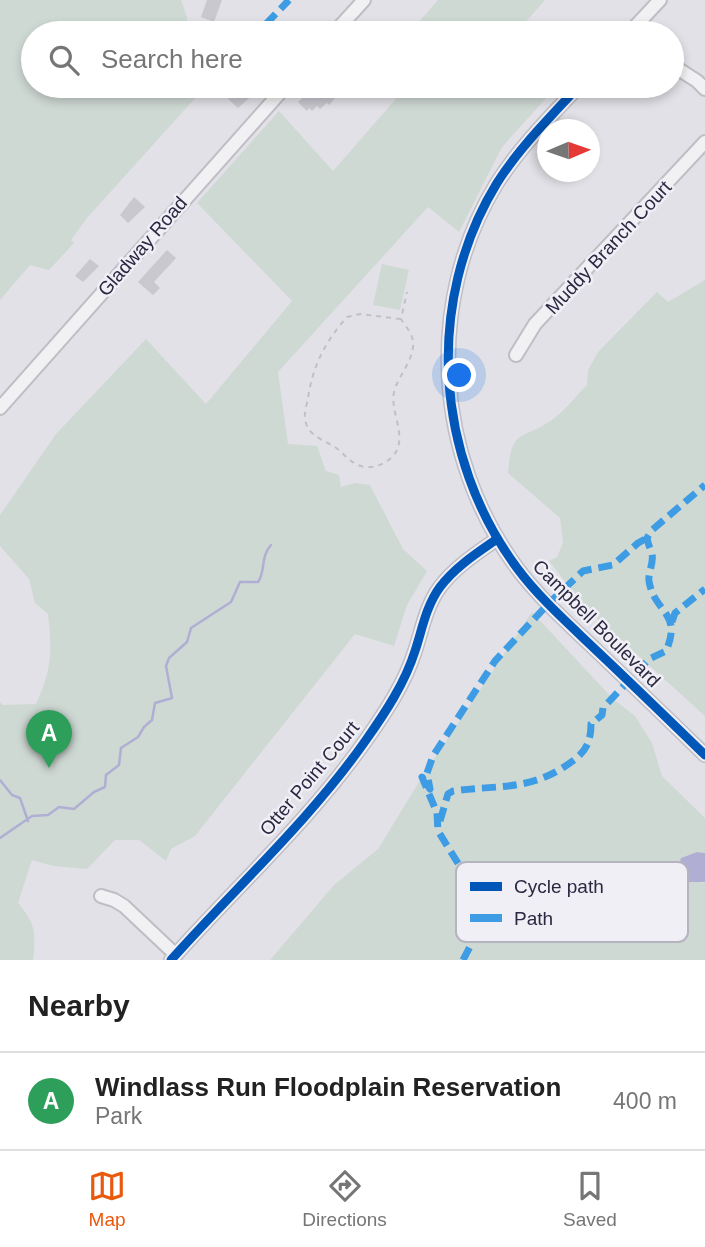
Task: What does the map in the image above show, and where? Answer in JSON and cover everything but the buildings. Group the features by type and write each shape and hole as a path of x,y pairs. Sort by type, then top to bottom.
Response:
{"street":[{"path":"640,21 660,0"},
{"path":"344,21 361,1"},
{"path":"684,71 702,80"},
{"name":"Gladway Road","path":"0,408 275,98"},
{"name":"Campbell Boulevard","path":"568,98 523,148 498,182 472,233 453,301 448,353 453,423 470,483 497,539 518,569 548,604 705,755"},
{"name":"Muddy Branch Court","path":"516,355 535,324 705,142"},
{"name":"Otter Point Court","path":"174,957 324,794 349,762 380,719 405,676 428,609 439,588 473,555 497,539"},
{"path":"102,896 124,906 174,957"}],"path":[{"path":"401,319 360,314 347,317 319,354 312,374 305,418 307,425 315,437 338,449 356,464 369,467 383,465 397,451 400,437 391,404 395,386 412,350 413,338 401,319 407,292"}],"shaded area":[{"path":"0,0 181,0 187,21 21,21 21,98 195,98 87,218 71,240 74,243 49,270 30,265 0,300"},
{"path":"438,0 545,0 527,21 420,21"},
{"path":"397,98 546,98 502,147 459,232 428,207 278,372 288,444 317,446 326,471 339,475 341,487 355,483 370,485 403,549 427,571 407,605 394,646 355,634 195,836 171,849 166,861 139,840 115,840 87,869 53,866 32,860 18,903 33,930 33,960 0,960 0,702 3,705 36,704 48,670 50,639 48,614 35,603 29,579 0,546 0,515 56,434 146,339 206,404 292,301 197,203 279,111 333,171"},
{"path":"382,264 409,270 400,310 373,305"},
{"path":"705,280 705,716 587,609 549,561 557,557 563,543 560,518 508,473 512,448 520,437 552,420 566,408 587,385 588,370 598,352 657,292 668,302"},
{"path":"532,612 613,699 635,716 652,743 662,776 705,818 705,853 697,852 681,858 684,862 456,862 456,942 688,942 688,866 702,883 705,882 705,960 270,960 334,885 378,849 422,777"}],"water":[{"path":"697,852 705,853 705,882 688,882 688,862 680,862 681,858"}],"waterway":[{"path":"0,838 32,816 48,815 59,807 74,809 94,792 105,787 106,775 119,765 121,748 138,737 152,720 155,703 172,698 166,666 169,658 187,642 191,628 231,602 240,582 258,582 265,554 271,545"},
{"path":"0,780 12,795 20,798 28,821"}],"marked path":[{"path":"269,21 289,0"},
{"path":"440,821 448,794 453,791 523,784 550,775 571,763 585,749 591,724 602,715 603,708 649,659 666,651 671,628 649,581 652,557 647,538 652,530 705,485"},
{"path":"457,862 438,831 437,813 422,777 430,789 427,773 433,756 495,661 548,604 583,571 613,565 647,538"},
{"path":"672,622 675,613 705,589"},
{"path":"463,960 472,942"}],"cycle path":[{"path":"568,98 515,157 497,183 474,229 458,278 450,328 449,378 455,429 469,478 490,524 517,568 556,612 705,755"},
{"path":"171,960 297,826 344,769 400,686 411,663 435,594 459,567 497,539"}],"place":[{"name":"Windlass Run Floodplain Reservation","path":"49,768"}]}
